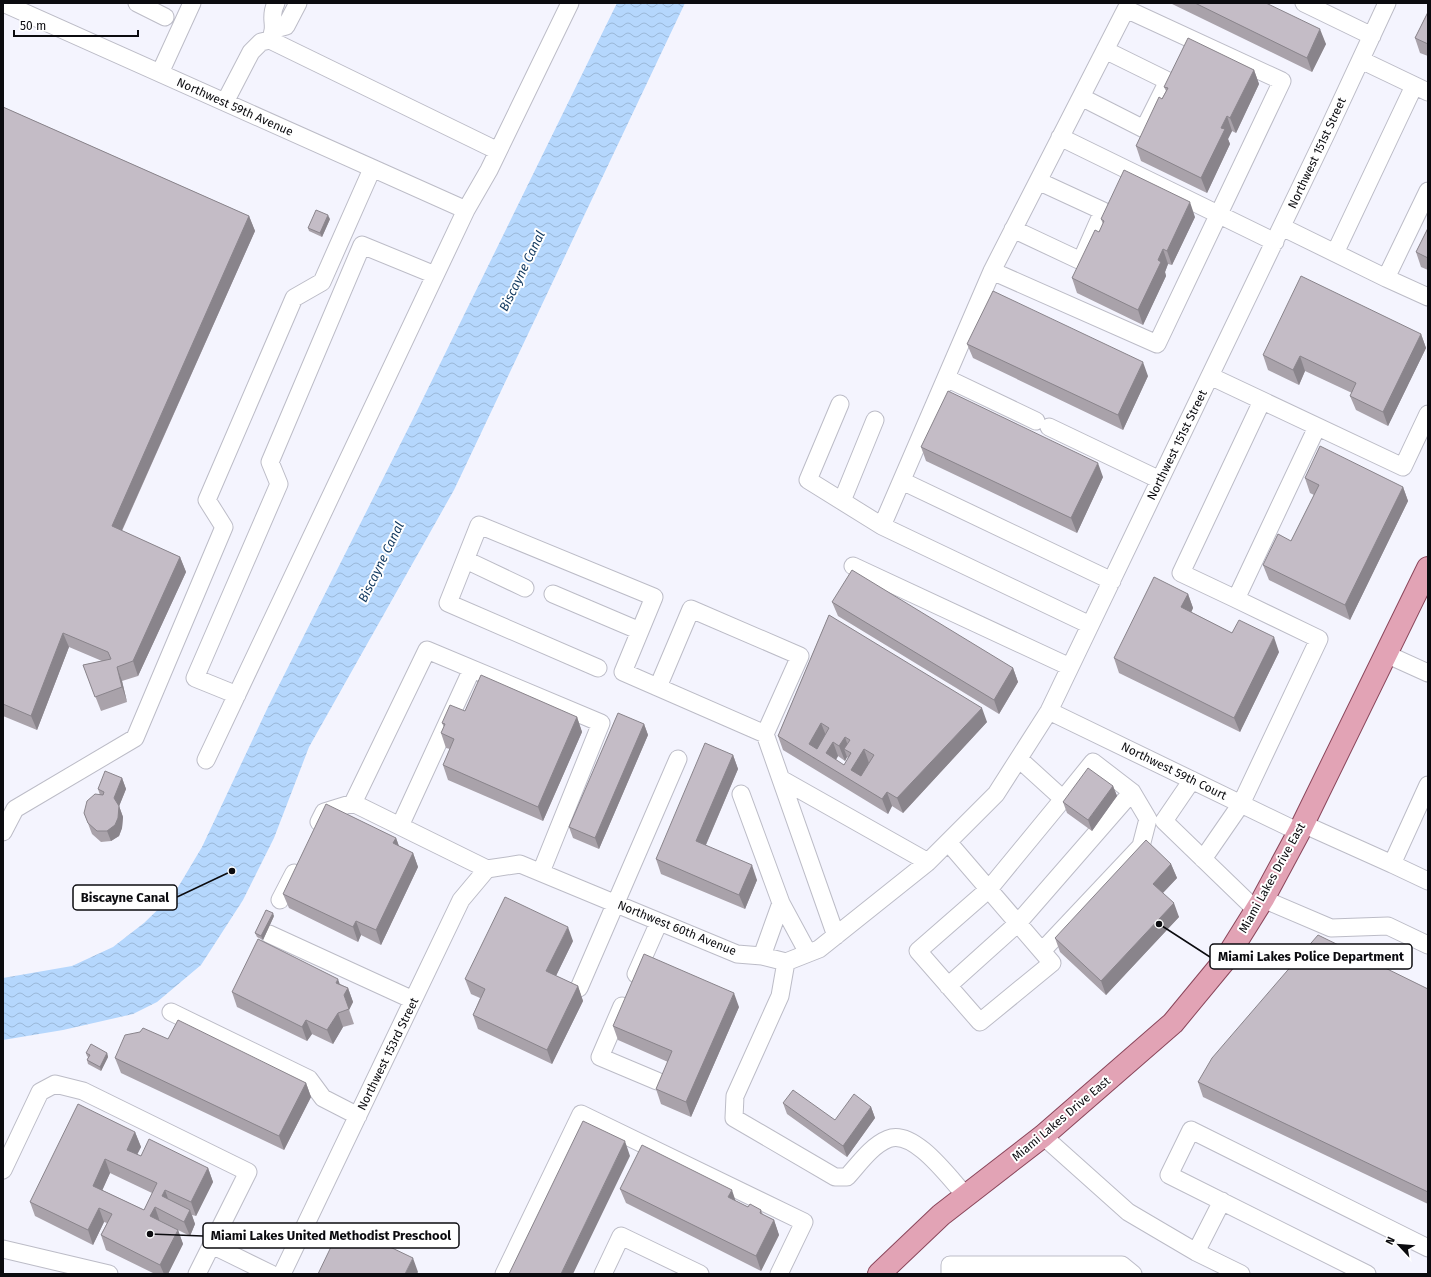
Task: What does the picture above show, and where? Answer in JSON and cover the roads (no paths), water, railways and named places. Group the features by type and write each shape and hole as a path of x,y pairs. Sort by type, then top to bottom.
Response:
{"main road":[{"name":"Miami Lakes Drive East","path":"879,1274 941,1215 1043,1136 1173,1023 1225,960 1260,904 1301,828 1428,568"}],"street":[{"name":"Northwest 59th Avenue","path":"3,3 466,210"},
{"path":"137,3 165,16"},
{"path":"160,73 192,3"},
{"path":"272,34 271,13 276,3"},
{"path":"225,102 251,52 260,42 286,26 298,3"},
{"path":"206,760 466,210 498,151 570,3"},
{"path":"1304,3 1372,36"},
{"name":"Northwest 151st Street","path":"928,862 996,794 1049,711 1387,3"},
{"path":"882,526 992,271 1126,9 1282,81 1157,344 992,271"},
{"path":"272,34 498,151"},
{"path":"1081,97 1144,128 1168,81 1105,50"},
{"path":"1335,253 1421,89 1361,60"},
{"path":"1060,137 1218,214 1335,253 1428,297"},
{"path":"3,832 15,809 135,738 224,527 207,500 294,298 322,282 372,169"},
{"path":"1013,229 1080,260 1103,211 1038,181"},
{"path":"1386,278 1428,191"},
{"path":"237,695 195,678 279,484 270,462 362,245 435,276"},
{"path":"1210,376 1403,467 1428,414"},
{"path":"946,378 1160,480"},
{"path":"1203,859 1241,804 1319,639 1181,573 1262,401"},
{"path":"840,404 808,480 882,526 1090,625"},
{"path":"842,501 875,420"},
{"path":"1236,599 1317,427"},
{"path":"902,481 1112,580"},
{"path":"598,668 448,603 479,525 654,597 623,672 765,734"},
{"path":"466,560 525,588"},
{"path":"853,566 1070,667"},
{"path":"553,594 640,631"},
{"path":"658,687 691,609 800,656 765,734 836,936"},
{"path":"353,803 427,650 601,723 541,872"},
{"path":"1386,654 1428,673"},
{"path":"400,826 472,668"},
{"name":"Northwest 59th Court","path":"1049,711 1241,804 1392,864 1428,881"},
{"path":"1019,759 1063,800"},
{"path":"579,988 678,760"},
{"path":"948,842 989,889 1052,963 980,1022 918,950 989,889 1093,762 1132,792 1148,819 1140,846 1042,951"},
{"path":"781,779 928,862 819,949 786,962 780,996 734,1096 734,1118 835,1177 848,1177 874,1148 888,1138 901,1137 914,1142 966,1196"},
{"path":"1192,780 1164,822 1203,859 1260,904 1331,928 1388,926 1428,945"},
{"path":"1392,864 1428,785"},
{"path":"948,986 1018,923 1132,792"},
{"path":"741,794 781,903 808,953"},
{"path":"310,839 324,812 353,803 487,869"},
{"path":"280,900 300,860"},
{"name":"Northwest 60th Avenue","path":"487,869 520,864 737,954 762,956 786,962"},
{"name":"Northwest 153rd Street","path":"282,1274 461,900 487,869"},
{"path":"762,956 781,903"},
{"path":"657,1081 600,1057 659,922"},
{"path":"269,934 413,1000"},
{"path":"171,1012 309,1079 323,1098 358,1116"},
{"path":"3,1170 40,1092 55,1084 83,1091 248,1172 197,1274"},
{"path":"504,1274 581,1114 804,1222 779,1274"},
{"path":"1367,1274 1169,1175 1191,1130 1428,1248"},
{"path":"1043,1136 1128,1212 1196,1252 1241,1274"},
{"path":"1196,1252 1222,1201"},
{"path":"603,1274 621,1236 700,1274"},
{"path":"212,1245 271,1274"},
{"path":"3,1249 109,1274"},
{"path":"950,1274 950,1265 1122,1265 1133,1274"}],"water":[{"path":"617,3 685,3 454,490 309,747 274,838 243,900 201,965 157,1002 133,1014 63,1030 3,1040 3,978 72,966 113,947 144,923 174,894 202,847 268,707 414,417"}],"place":[{"name":"Biscayne Canal","path":"232,871"},
{"name":"Miami Lakes Police Department","path":"1159,924"},
{"name":"Miami Lakes United Methodist Preschool","path":"150,1234"}]}
